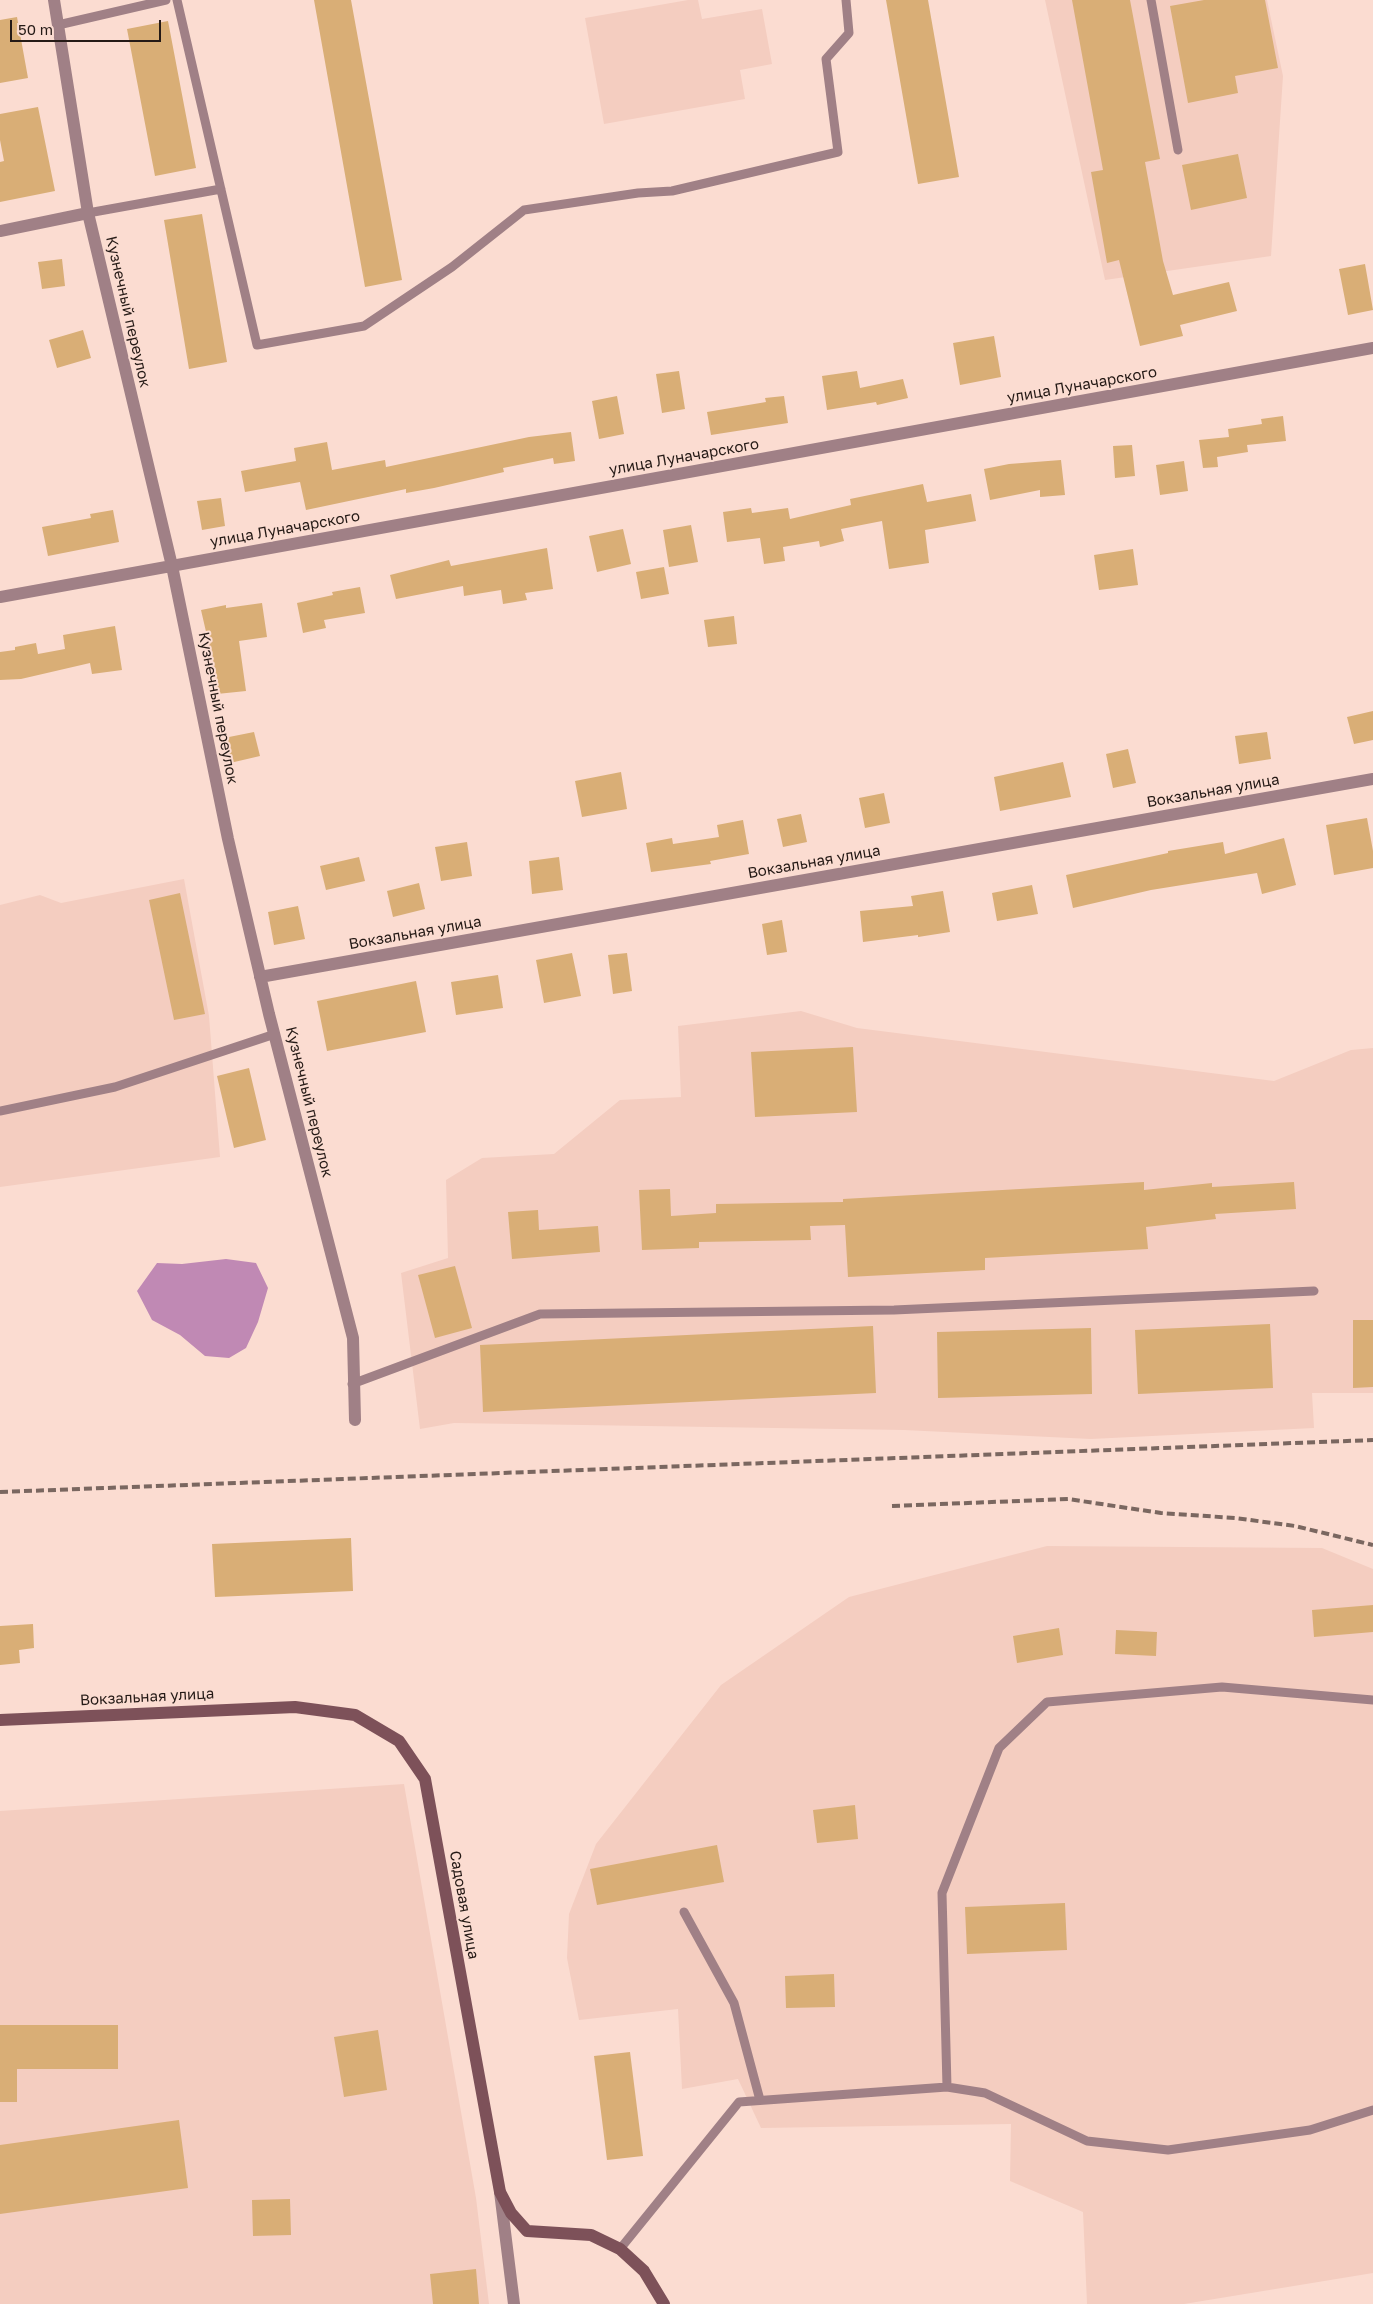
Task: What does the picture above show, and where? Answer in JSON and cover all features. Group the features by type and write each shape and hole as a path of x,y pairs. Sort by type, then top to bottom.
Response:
{"street":[{"name":"Кузнечный переулок","path":"54,0 88,213 172,566 228,838 260,977 353,1338 352,1384 355,1420"},
{"path":"0,230 88,213"},
{"name":"улица Луначарского","path":"0,597 1373,348"},
{"name":"Вокзальная улица","path":"260,977 1373,779"},
{"name":"Вокзальная улица","path":"0,1720 295,1707"},
{"name":"Садовая улица","path":"295,1707 355,1715 399,1741 425,1779 500,2192 511,2213 527,2231 591,2235 620,2250"},
{"path":"500,2192 514,2304"},
{"path":"620,2250 644,2271 664,2304"}],"lane":[{"path":"58,25 166,0"},
{"path":"177,0 257,345 364,326 452,267 524,210 638,193 672,191 838,152 826,59 849,34 846,0"},
{"path":"1151,0 1178,150"},
{"path":"88,213 221,189"},
{"path":"0,1111 115,1087 274,1034"},
{"path":"352,1384 540,1314 894,1310 1314,1291"},
{"path":"948,2086 942,1893 999,1748 1047,1702 1222,1687 1373,1700"},
{"path":"684,1912 734,2003 760,2100"},
{"path":"620,2250 739,2102 948,2086 985,2093 1087,2141 1168,2150 1310,2130 1373,2110"}],"shaded area":[{"path":"688,0 698,0 702,19 762,9 772,64 740,70 745,99 604,124 585,18"},
{"path":"1045,0 1267,0 1283,76 1271,256 1105,280"},
{"path":"184,879 209,1016 220,1157 0,1187 0,905 40,895 61,903"},
{"path":"801,1011 857,1028 1274,1081 1351,1050 1373,1048 1373,1393 1312,1393 1314,1428 1091,1439 904,1430 454,1423 420,1429 401,1273 448,1258 446,1180 482,1158 554,1154 620,1100 681,1097 678,1026"},
{"path":"226,1259 256,1263 268,1288 258,1322 246,1348 229,1358 205,1356 180,1335 152,1320 137,1291 157,1263 182,1264"},
{"path":"1047,1546 1322,1548 1373,1569 1373,2273 1184,2304 1087,2304 1083,2212 1010,2181 1011,2124 761,2128 738,2079 682,2089 678,2009 579,2020 567,1958 569,1914 596,1844 721,1685 849,1597"},
{"path":"404,1784 476,2198 489,2304 0,2304 0,1811"}],"building":[{"path":"314,0 351,0 402,280 365,287"},
{"path":"886,0 928,0 959,177 918,184"},
{"path":"1072,0 1130,0 1160,159 1145,162 1163,261 1173,295 1229,282 1237,311 1180,325 1183,336 1140,346 1119,260 1107,263 1091,172 1103,170"},
{"path":"1204,0 1265,0 1278,68 1235,76 1238,93 1188,103 1170,6"},
{"path":"17,17 28,78 0,83 0,20"},
{"path":"168,21 196,168 155,176 127,29"},
{"path":"38,107 55,191 0,202 0,162 4,161 0,140 0,114"},
{"path":"1238,154 1247,198 1191,210 1182,165"},
{"path":"202,214 227,362 189,369 164,220"},
{"path":"62,259 65,286 42,289 38,262"},
{"path":"1365,264 1373,310 1348,315 1339,269"},
{"path":"83,330 91,358 57,368 49,340"},
{"path":"994,336 1001,377 960,385 953,343"},
{"path":"679,371 685,409 662,413 656,374"},
{"path":"857,371 860,388 903,379 908,398 877,405 876,402 827,410 822,376"},
{"path":"617,396 624,434 599,439 592,401"},
{"path":"784,396 788,423 711,435 707,412 766,402 765,398"},
{"path":"1283,416 1286,441 1247,445 1248,452 1217,457 1218,467 1203,468 1199,440 1229,437 1228,429 1262,424 1261,419"},
{"path":"571,432 575,461 554,464 553,458 503,468 504,472 434,488 406,493 406,489 306,510 300,482 245,492 241,471 296,461 294,448 327,442 332,470 385,460 386,467 529,437"},
{"path":"1132,445 1135,476 1115,478 1113,446"},
{"path":"1061,460 1065,495 1040,497 1040,490 990,500 984,469 1009,464"},
{"path":"1184,461 1188,491 1160,495 1156,465"},
{"path":"923,484 927,502 971,494 976,521 925,530 929,563 889,569 882,521 841,529 844,541 820,547 819,541 783,547 785,561 764,564 760,538 727,542 723,512 751,508 752,513 788,508 790,519 851,505 850,499"},
{"path":"221,498 225,526 202,530 197,501"},
{"path":"113,510 119,542 48,556 42,527 91,518 90,514"},
{"path":"691,525 698,562 669,567 663,530"},
{"path":"623,529 631,564 597,572 589,536"},
{"path":"547,548 553,589 525,593 527,600 503,604 501,590 464,596 463,586 396,599 390,575 449,560 451,566"},
{"path":"1133,549 1138,585 1099,590 1094,555"},
{"path":"664,567 669,594 641,599 636,572"},
{"path":"360,587 365,613 324,620 326,628 303,633 297,603 333,595 332,592"},
{"path":"262,603 267,637 239,641 246,691 217,694 213,662 201,610 226,605 226,608"},
{"path":"734,616 737,644 708,647 704,620"},
{"path":"115,626 122,670 92,674 90,663 21,679 0,680 0,652 15,650 15,647 36,643 38,654 65,649 63,635"},
{"path":"1373,711 1373,740 1354,744 1347,717"},
{"path":"254,732 260,756 230,763 224,738"},
{"path":"1267,732 1271,759 1239,764 1235,736"},
{"path":"1128,749 1136,783 1113,788 1106,754"},
{"path":"1063,762 1071,797 1000,811 994,777"},
{"path":"621,772 627,809 582,817 575,781"},
{"path":"884,793 890,823 865,828 859,798"},
{"path":"801,814 807,842 783,847 777,819"},
{"path":"1367,818 1373,851 1373,868 1334,875 1326,825"},
{"path":"743,820 749,854 710,861 711,864 651,872 646,843 672,838 673,844 719,837 717,825"},
{"path":"1284,838 1296,885 1262,894 1257,873 1151,890 1073,908 1066,875 1168,853 1168,851 1223,842 1225,854"},
{"path":"467,842 472,876 441,881 435,847"},
{"path":"359,857 365,881 326,890 320,866"},
{"path":"559,857 563,890 532,894 529,861"},
{"path":"419,883 425,909 393,917 387,891"},
{"path":"1032,885 1038,914 997,921 992,893"},
{"path":"943,891 950,932 863,942 860,911 913,906 911,896"},
{"path":"180,893 205,1014 174,1020 149,900"},
{"path":"298,906 305,939 274,945 268,912"},
{"path":"782,920 787,952 767,955 762,924"},
{"path":"572,953 581,996 544,1003 536,960"},
{"path":"627,953 632,991 613,994 608,955"},
{"path":"498,975 503,1008 456,1015 451,982"},
{"path":"416,981 426,1032 327,1051 317,1001"},
{"path":"853,1047 857,1112 755,1117 751,1052"},
{"path":"249,1068 266,1140 234,1148 217,1076"},
{"path":"1144,1182 1144,1190 1212,1183 1212,1187 1294,1182 1296,1209 1215,1214 1216,1219 1146,1227 1148,1249 985,1258 985,1270 848,1277 845,1225 810,1226 811,1240 699,1242 699,1248 642,1250 639,1190 670,1189 671,1216 716,1213 716,1204 843,1202 843,1199"},
{"path":"538,1210 539,1230 598,1226 600,1252 512,1259 508,1212"},
{"path":"455,1266 472,1328 435,1338 418,1275"},
{"path":"1353,1320 1373,1320 1373,1387 1353,1388"},
{"path":"1270,1324 1273,1388 1138,1394 1135,1330"},
{"path":"873,1326 876,1393 483,1412 480,1345"},
{"path":"1091,1328 1092,1394 938,1398 937,1332"},
{"path":"351,1538 353,1591 215,1597 212,1544"},
{"path":"1373,1605 1373,1632 1314,1637 1312,1610"},
{"path":"33,1624 34,1648 19,1650 20,1663 0,1665 0,1626"},
{"path":"1059,1628 1063,1655 1017,1663 1013,1636"},
{"path":"1116,1630 1157,1632 1156,1656 1115,1654"},
{"path":"855,1805 858,1839 817,1843 813,1810"},
{"path":"717,1845 724,1882 597,1905 590,1869"},
{"path":"1065,1903 1067,1950 967,1954 965,1907"},
{"path":"834,1974 835,2007 786,2008 785,1976"},
{"path":"0,2025 118,2025 118,2069 17,2069 17,2102 0,2102"},
{"path":"378,2030 387,2090 344,2097 334,2037"},
{"path":"630,2052 643,2156 607,2160 594,2056"},
{"path":"179,2120 188,2188 0,2214 0,2145"},
{"path":"290,2199 291,2235 253,2236 252,2200"},
{"path":"476,2269 479,2304 433,2304 430,2274"}],"railway":[{"path":"0,1492 1373,1440"},
{"path":"892,1506 1068,1499 1161,1513 1235,1518 1295,1526 1373,1545"}]}
